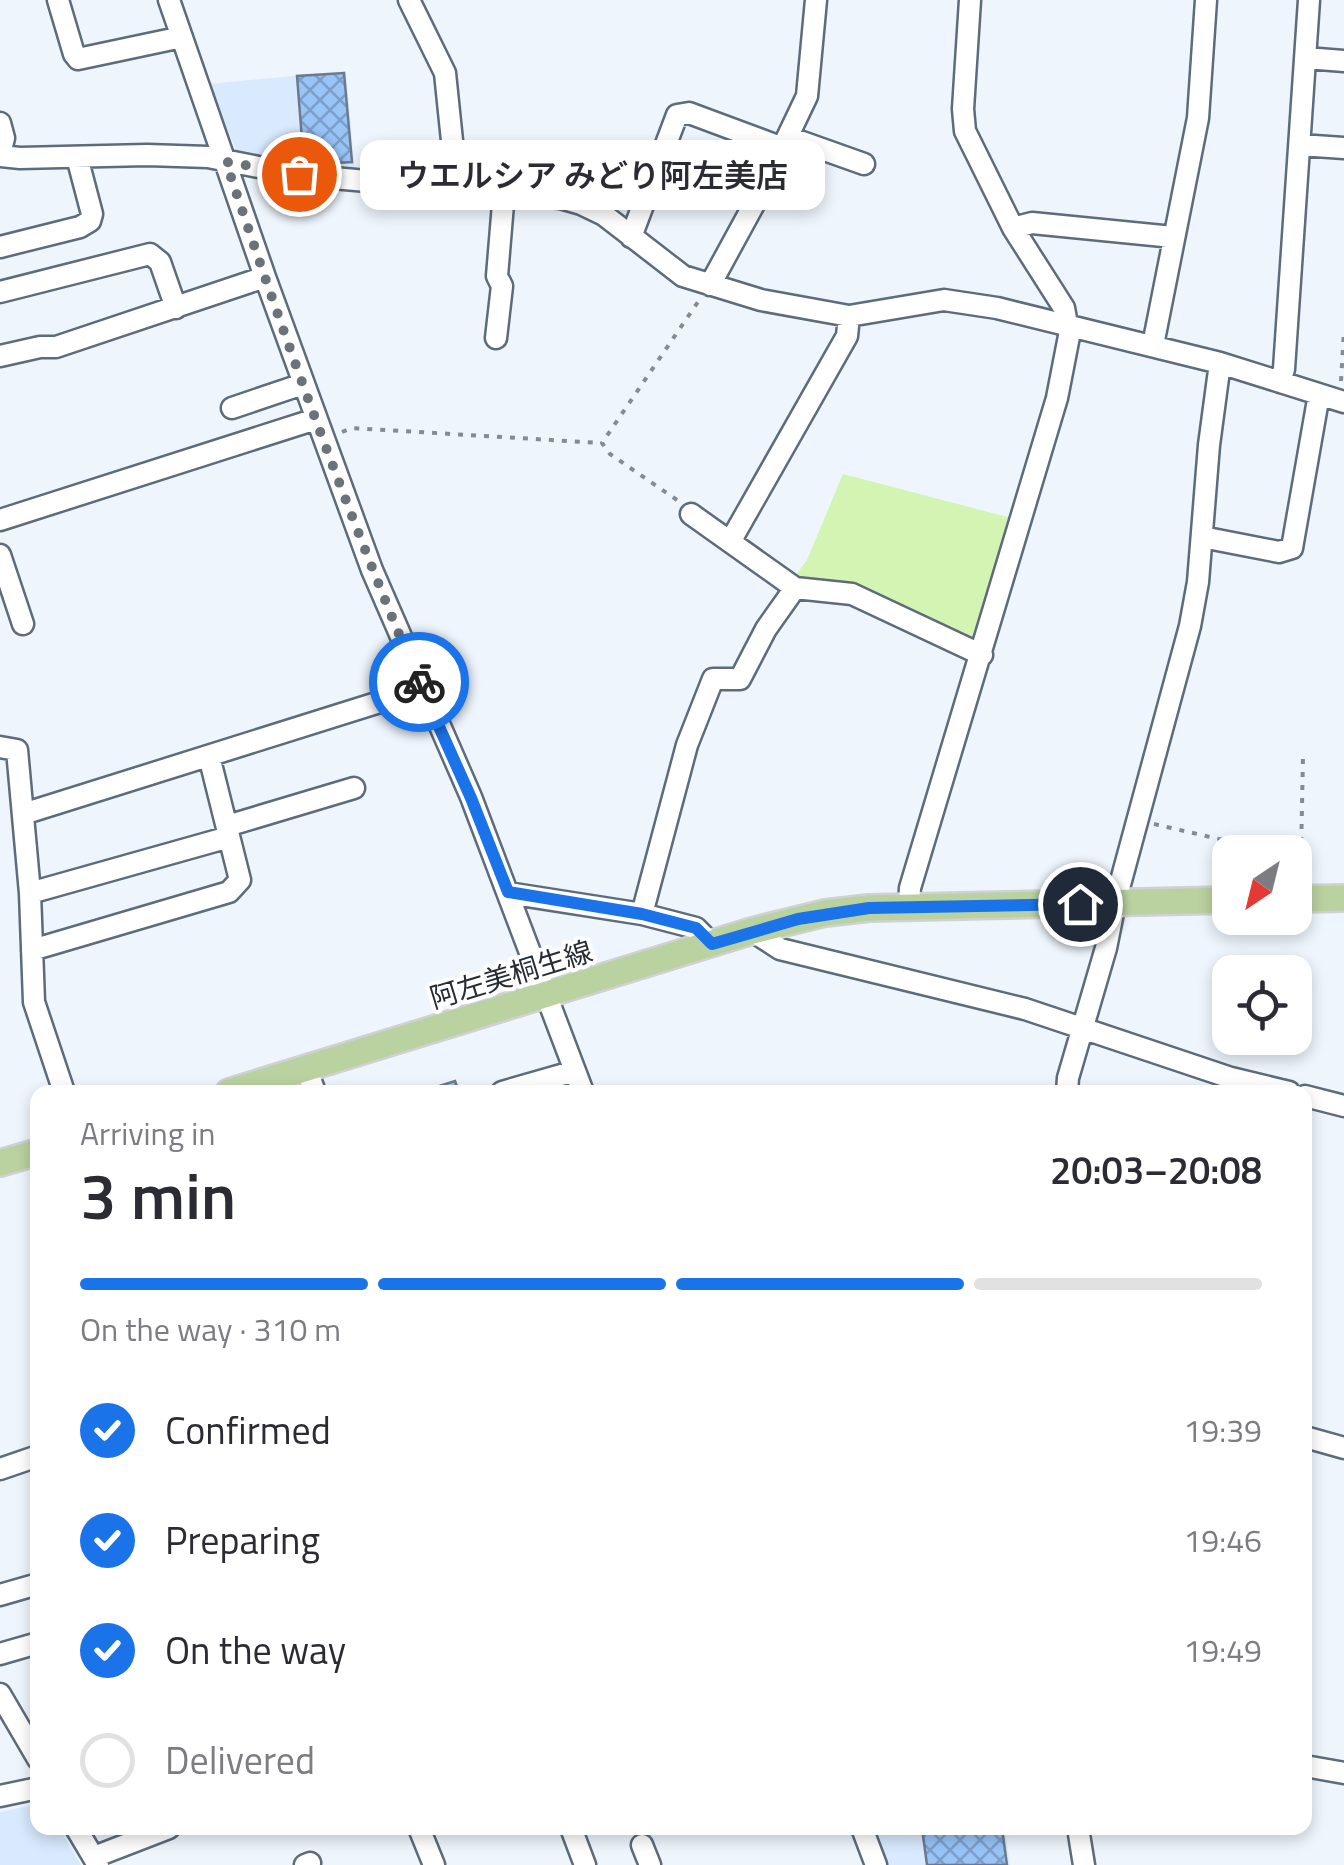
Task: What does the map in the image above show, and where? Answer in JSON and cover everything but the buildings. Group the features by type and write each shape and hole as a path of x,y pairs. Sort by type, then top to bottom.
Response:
{"main road":[{"path":"1312,899 1344,898"},
{"name":"阿左美桐生線","path":"276,1085 310,1080 547,994 825,913 909,906 1212,900"},
{"path":"0,1163 30,1154"}],"street":[{"path":"58,0 78,59 182,37"},
{"path":"170,0 264,277 372,570 471,798 580,1085"},
{"path":"408,0 445,73 457,190"},
{"path":"710,285 807,96 816,0"},
{"path":"909,906 910,888 1056,398 1069,325 1064,308 1014,228 964,131 970,0"},
{"path":"1153,344 1198,118 1206,0"},
{"path":"1280,382 1309,0"},
{"path":"1306,58 1344,61"},
{"path":"631,237 677,115 689,113 864,164"},
{"path":"0,122 4,138 0,155 208,157 299,174 504,192 581,204 604,216 683,276 762,300 849,316 944,300 1153,344 1319,394 1343,392"},
{"path":"1300,145 1344,148"},
{"path":"0,247 90,221 92,214 78,158"},
{"path":"496,338 502,286 497,276 504,192"},
{"path":"1014,228 1032,223 1173,237"},
{"path":"0,292 150,254 160,262 176,308"},
{"path":"0,356 40,347 56,348 264,277"},
{"path":"730,542 848,336 849,316"},
{"path":"1069,1085 1190,626 1220,362"},
{"path":"232,408 304,384"},
{"path":"1202,537 1279,552 1292,548 1319,394"},
{"path":"0,520 320,428"},
{"path":"691,514 795,588 852,594 982,655"},
{"path":"0,554 22,624"},
{"path":"642,914 687,745 706,692 713,679 740,679 766,628 795,588"},
{"path":"23,814 402,695 420,686"},
{"path":"0,746 17,750 30,893 34,1002 62,1085"},
{"path":"32,950 230,892 240,880 208,756"},
{"path":"30,893 354,788"},
{"path":"508,892 642,914 696,928 712,944"},
{"path":"752,932 780,950 1006,1003 1258,1085"},
{"path":"526,1085 574,1071"},
{"path":"1312,1098 1344,1106"},
{"path":"1312,1439 1344,1448"},
{"path":"0,1469 30,1459"},
{"path":"0,1596 30,1587"},
{"path":"0,1654 30,1645"},
{"path":"0,1694 30,1745"},
{"path":"1312,1767 1344,1773"},
{"path":"0,1796 30,1790"},
{"path":"80,1835 96,1861 154,1835"},
{"path":"422,1835 434,1865"},
{"path":"574,1835 585,1865"},
{"path":"863,1835 869,1863"},
{"path":"1079,1835 1084,1865"}],"path":[{"path":"602,443 710,285"},
{"path":"1343,392 1344,331"},
{"path":"320,428 602,443"},
{"path":"602,443 610,454 686,506 691,514"},
{"path":"1299,835 1304,756"},
{"path":"1139,821 1212,838"}],"shaded area":[{"path":"346,71 355,173 238,155 209,84"},
{"path":"30,1806 30,1835 63,1835 81,1865 0,1865 0,1812"},
{"path":"877,1835 1006,1835 1010,1865 888,1865"}],"green space":[{"path":"843,474 1015,519 979,638 964,639 793,579 807,560"}],"way so far":[{"path":"299,174 226,162 372,570 419,682"}],"place":[{"name":"ウエルシア みどり阿左美店","path":"299,174"}],"route":[{"path":"419,682 508,892 642,914 696,928 712,944 798,919 869,908 1080,904"}]}
